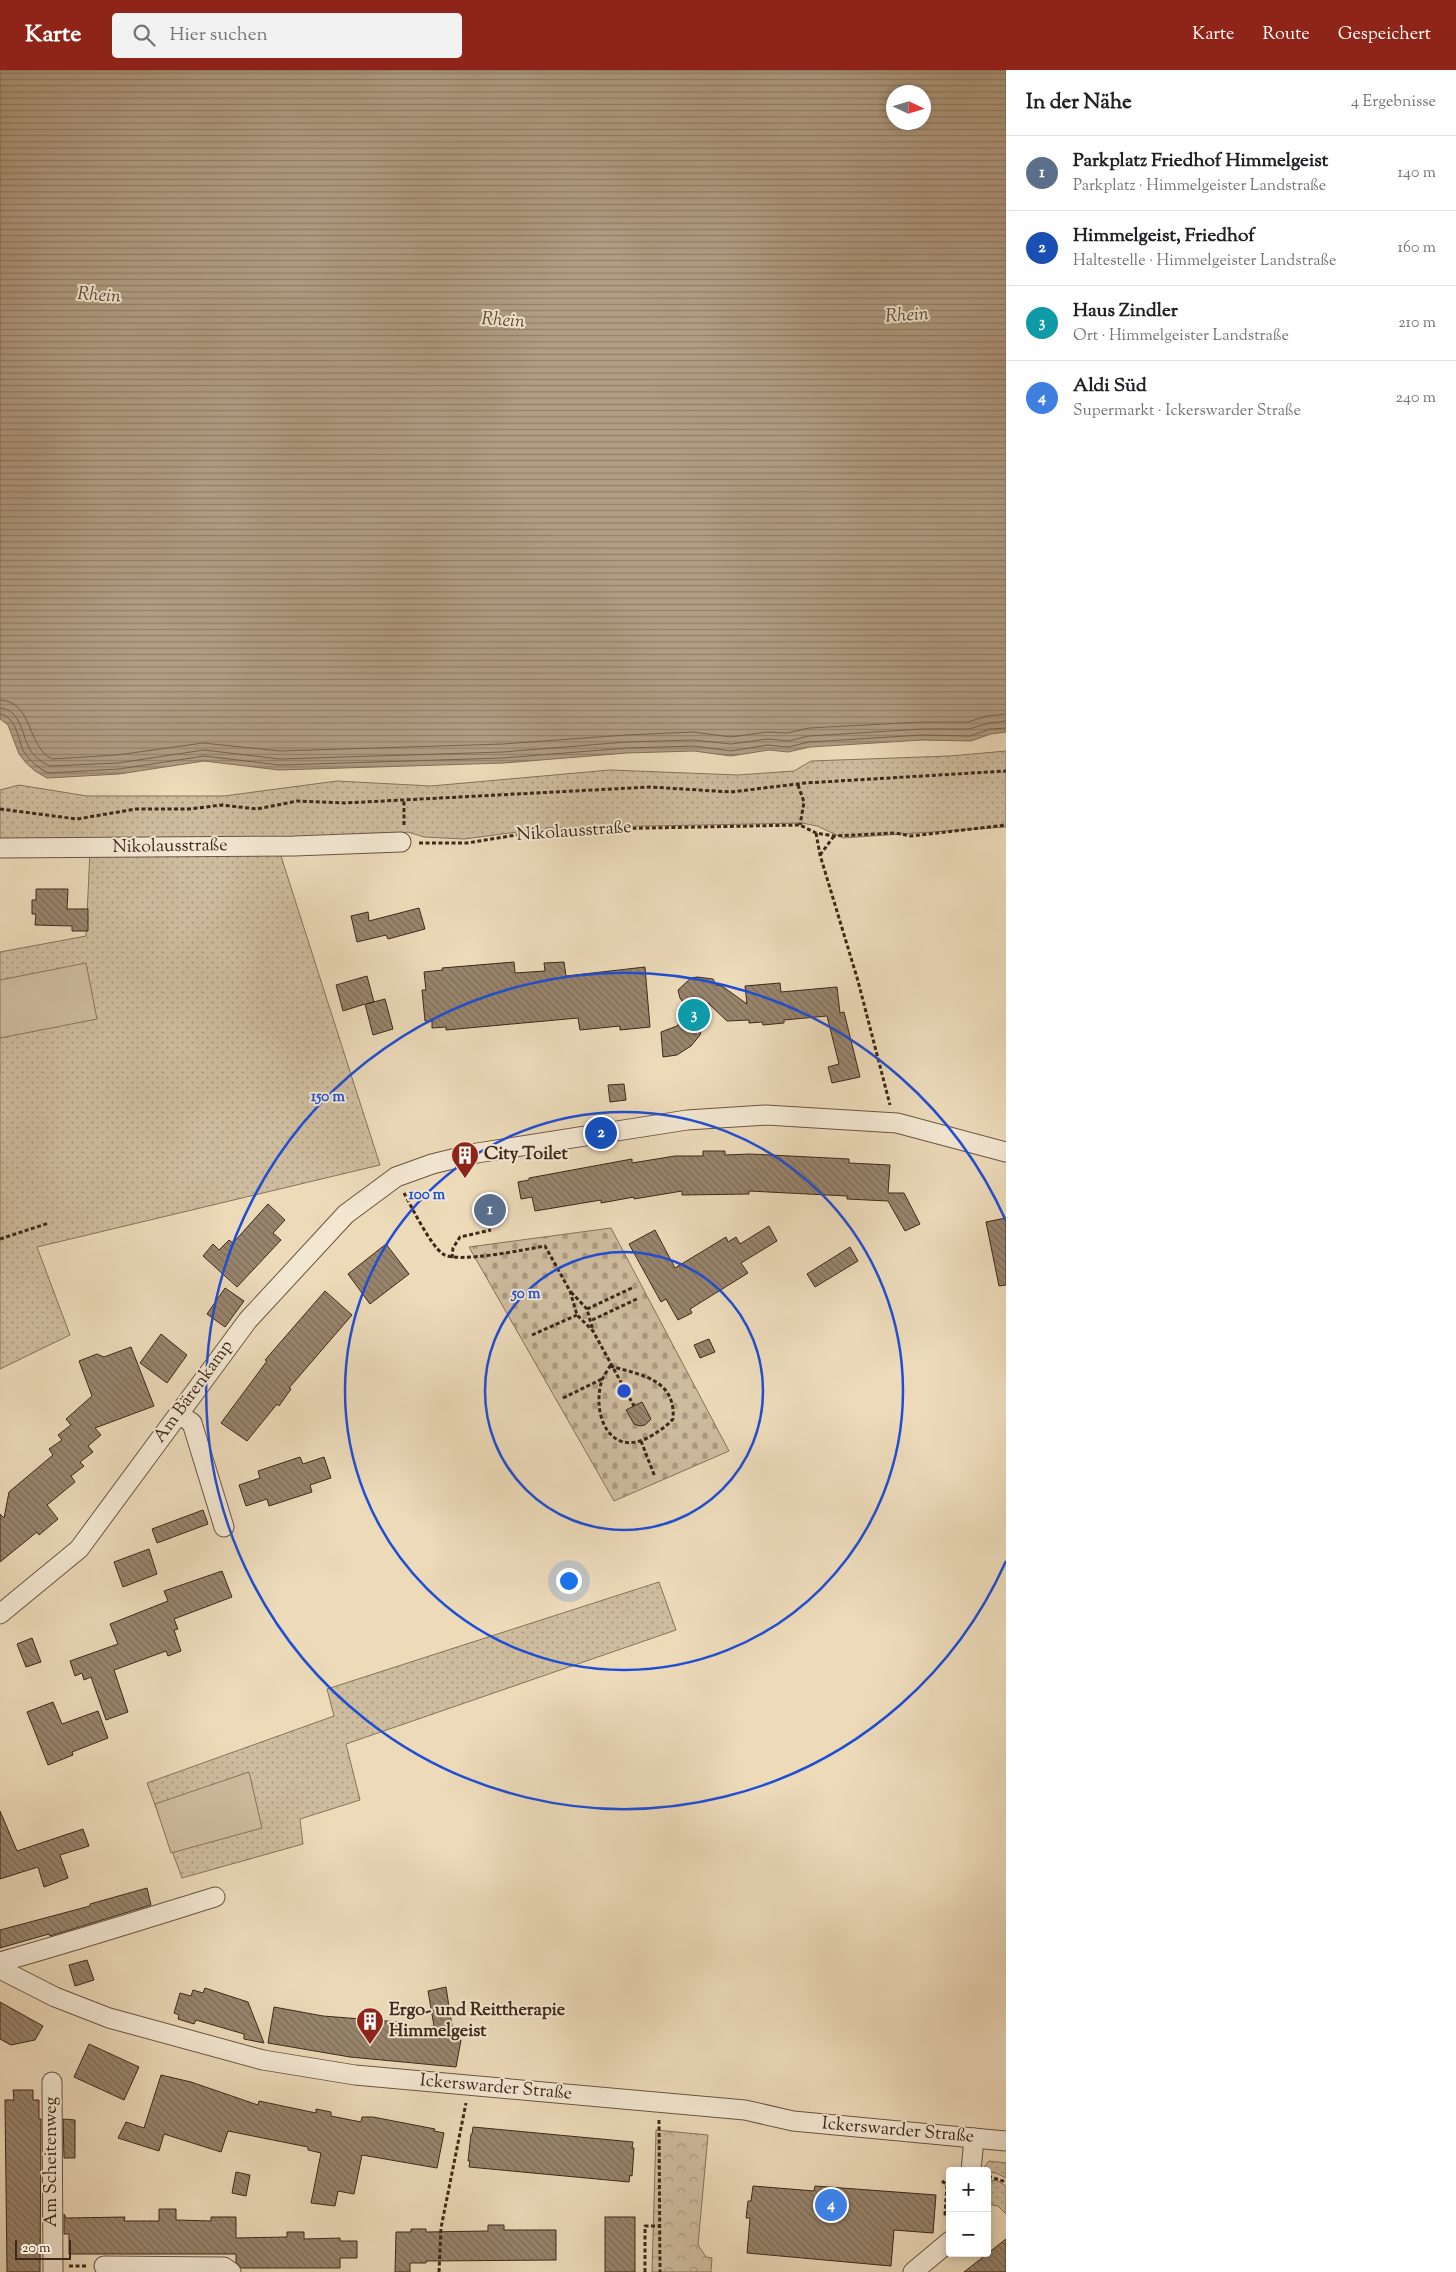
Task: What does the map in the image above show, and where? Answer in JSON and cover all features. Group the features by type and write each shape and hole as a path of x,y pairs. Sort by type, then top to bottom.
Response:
{"street":[{"name":"Nikolausstraße","path":"0,848 294,846 402,836"},
{"name":"Am Bärenkamp","path":"0,1614 79,1549 248,1320 346,1214 396,1177 432,1164 477,1153 687,1120 766,1115 897,1122 1006,1152"},
{"path":"179,1414 192,1423 224,1527"},
{"path":"0,1962 78,1940 215,1897"},
{"name":"Ickerswarder Straße","path":"0,1969 55,1997 109,2018 218,2050 263,2060 355,2075 745,2110 793,2121 1006,2141"},
{"name":"Am Scheitenweg","path":"52,2082 58,2268"},
{"path":"971,2167 974,2138"},
{"path":"913,2272 946,2244"},
{"path":"116,2268 224,2267 231,2272"}],"path":[{"path":"0,809 77,819 136,809 189,809 222,805 257,809 297,801 345,803 650,787 731,792 814,782 1006,771"},
{"path":"798,785 804,802 800,825"},
{"path":"402,836 404,800"},
{"name":"Nikolausstraße","path":"402,836 467,843 547,830 800,825 816,833 834,836 894,833 911,836 1006,825"},
{"path":"816,833 820,855 858,981 890,1105 897,1122"},
{"path":"820,855 834,836"},
{"path":"396,1177 414,1212 444,1255 452,1258 475,1257 545,1246 570,1291 577,1315 594,1331"},
{"path":"0,1239 49,1223"},
{"path":"452,1258 453,1248 460,1237 491,1230"},
{"path":"587,1309 634,1287"},
{"path":"570,1291 587,1309 594,1331 610,1366 634,1406"},
{"path":"592,1320 639,1298"},
{"path":"532,1335 577,1315"},
{"path":"610,1366 664,1386 672,1403 673,1419 641,1442 625,1442 614,1439 603,1423 600,1401 602,1379 610,1366"},
{"path":"563,1398 602,1379"},
{"path":"641,1442 655,1477"},
{"path":"440,2272 441,2228 465,2112 467,2085"},
{"path":"659,2102 660,2272"},
{"path":"991,2177 1006,2182"},
{"path":"942,2181 946,2184"},
{"path":"645,2272 645,2226 660,2226"}],"green space":[{"path":"1006,751 1006,827 843,838 817,826 802,823 548,828 464,839 424,837 408,832 381,836 0,846 0,790 19,785 87,796 224,796 337,781 431,786 610,770 738,775 794,771 811,761 950,756"},
{"path":"279,850 380,1165 37,1247 70,1335 0,1369 0,952 86,936 90,851"},
{"path":"86,963 97,1019 0,1038 0,980"},
{"path":"611,1228 729,1451 614,1501 469,1247"},
{"path":"659,1582 676,1630 346,1744 360,1800 300,1819 303,1844 182,1878 147,1783 334,1716 327,1689"},
{"path":"249,1772 262,1828 171,1853 155,1804"},
{"path":"656,2130 708,2135 698,2245 706,2257 712,2258 711,2272 652,2272"},
{"path":"989,2161 1006,2163 1006,2178 991,2172 991,2167 984,2167"},
{"path":"991,2180 998,2181 1006,2186 1006,2214 998,2206 991,2205"}],"water":[{"name":"Rhein","path":"0,70 1006,70 1006,732 991,734 971,741 922,740 810,747 788,752 769,750 731,756 694,751 627,753 504,763 279,770 204,761 119,774 47,778 35,771 19,754 8,725 0,719"}],"building":[{"path":"36,889 68,889 67,909 88,909 88,931 72,931 72,926 35,925 36,914 32,914 32,900 36,900"},
{"path":"419,908 425,929 388,939 386,935 357,942 351,916 368,912 369,921"},
{"path":"514,962 515,973 545,971 544,963 564,962 566,976 645,967 650,1027 620,1030 620,1026 580,1030 578,1018 446,1030 446,1027 432,1028 432,1021 425,1021 422,990 426,990 424,972 443,970 442,968"},
{"path":"367,976 374,1002 385,999 393,1029 373,1035 365,1004 343,1011 336,985"},
{"path":"691,978 713,979 716,985 722,986 747,1004 745,986 780,983 781,992 837,987 840,1013 844,1012 860,1077 832,1083 828,1067 839,1064 827,1016 784,1020 784,1023 763,1025 762,1022 749,1023 749,1020 727,1021 708,1003 700,1035 691,1046 677,1055 663,1057 661,1032 677,1026 689,1011 680,998 678,990"},
{"path":"624,1084 626,1100 610,1102 608,1085"},
{"path":"703,1151 725,1151 725,1155 750,1154 849,1159 849,1163 890,1165 888,1193 904,1193 920,1224 905,1231 888,1201 847,1199 847,1196 749,1191 749,1194 682,1195 682,1191 601,1203 601,1200 535,1211 532,1197 521,1199 518,1182 529,1180 529,1178 632,1159 632,1163 675,1156 703,1156"},
{"path":"268,1204 285,1220 273,1233 281,1240 237,1287 203,1256 213,1244 219,1250 229,1240 233,1243"},
{"path":"1006,1218 1006,1285 999,1286 986,1222"},
{"path":"769,1226 777,1241 741,1263 748,1273 690,1309 692,1313 678,1320 666,1299 661,1302 629,1244 655,1230 675,1268 726,1237 728,1242 736,1237 740,1244"},
{"path":"386,1244 409,1274 370,1304 348,1274"},
{"path":"850,1247 858,1261 815,1287 807,1274"},
{"path":"225,1288 244,1301 225,1327 207,1314"},
{"path":"325,1291 352,1315 289,1388 291,1389 279,1406 277,1404 247,1441 221,1423 267,1361 265,1360"},
{"path":"161,1334 187,1355 167,1383 140,1363"},
{"path":"709,1339 715,1352 700,1358 694,1345"},
{"path":"131,1347 154,1406 95,1428 101,1435 88,1446 93,1452 80,1462 84,1466 71,1476 75,1482 47,1505 58,1519 39,1535 37,1532 0,1562 0,1514 4,1518 9,1492 53,1455 49,1449 62,1440 58,1435 71,1425 66,1419 92,1396 79,1361 97,1354 104,1357"},
{"path":"642,1402 651,1419 645,1425 640,1426 634,1424 626,1410"},
{"path":"300,1457 303,1464 324,1457 331,1478 310,1485 312,1492 269,1506 267,1499 246,1506 239,1485 260,1478 258,1471"},
{"path":"203,1510 208,1524 157,1543 152,1529"},
{"path":"149,1549 157,1574 123,1587 114,1562"},
{"path":"222,1571 232,1597 174,1619 178,1629 174,1630 181,1651 168,1656 166,1651 114,1670 128,1712 106,1720 91,1677 84,1680 82,1673 75,1676 70,1661 118,1644 110,1624 168,1601 164,1591"},
{"path":"32,1638 41,1662 26,1667 17,1644"},
{"path":"53,1702 62,1724 98,1711 108,1738 72,1752 73,1755 48,1765 27,1712"},
{"path":"0,1811 17,1851 83,1829 89,1846 60,1855 68,1878 44,1887 38,1867 0,1879"},
{"path":"147,1888 151,1905 50,1936 49,1934 0,1948 0,1930 90,1906 90,1904"},
{"path":"87,1960 94,1980 75,1986 69,1965"},
{"path":"446,1987 454,2039 461,2040 456,2067 350,2057 268,2043 274,2007 323,2016 399,2022 401,2031 434,2026 428,1991"},
{"path":"205,1988 248,2002 264,2043 244,2039 244,2034 196,2020 194,2024 178,2019 179,2015 174,2013 180,1993 191,1996 193,1990 203,1993"},
{"path":"0,2002 43,2026 35,2040 11,2045 0,2039"},
{"path":"89,2044 139,2067 124,2100 74,2077"},
{"path":"161,2075 191,2082 258,2105 259,2101 316,2113 316,2109 331,2112 331,2116 361,2122 362,2117 373,2117 435,2129 434,2131 444,2133 437,2168 362,2155 354,2194 338,2191 335,2206 311,2203 321,2153 308,2150 308,2147 228,2131 221,2152 164,2134 159,2151 118,2138 126,2122 144,2128"},
{"path":"13,2090 33,2090 33,2100 39,2100 39,2119 41,2119 40,2272 7,2272 5,2100 14,2100"},
{"path":"63,2119 75,2120 75,2158 64,2158"},
{"path":"473,2127 633,2142 632,2176 630,2175 629,2182 469,2167 470,2161 468,2161"},
{"path":"236,2172 250,2175 246,2196 232,2193"},
{"path":"753,2186 814,2191 815,2186 936,2195 933,2233 894,2230 891,2266 747,2253 750,2218 746,2218 748,2201 751,2201"},
{"path":"159,2209 176,2209 176,2220 211,2221 211,2217 236,2217 236,2238 287,2237 287,2232 304,2232 304,2239 340,2238 340,2241 357,2241 357,2258 340,2258 340,2268 241,2268 236,2262 236,2254 69,2254 69,2234 64,2234 64,2214 66,2218 125,2217 124,2221 159,2221"},
{"path":"605,2217 635,2217 635,2272 605,2272"},
{"path":"488,2225 504,2225 504,2230 556,2230 556,2260 426,2261 426,2263 410,2263 410,2272 395,2272 396,2232 411,2232 411,2229 426,2229 426,2232 488,2231"},
{"path":"1006,2239 1006,2272 964,2272 983,2257 991,2257 991,2251"}],"place":[{"name":"Haus Zindler","path":"694,1015"},
{"name":"Himmelgeist, Friedhof","path":"601,1133"},
{"name":"City Toilet","path":"465,1179"},
{"name":"Parkplatz Friedhof Himmelgeist","path":"490,1210"},
{"name":"Ergo- und Reittherapie Himmelgeist","path":"370,2045"},
{"name":"Aldi Süd","path":"831,2205"}]}
